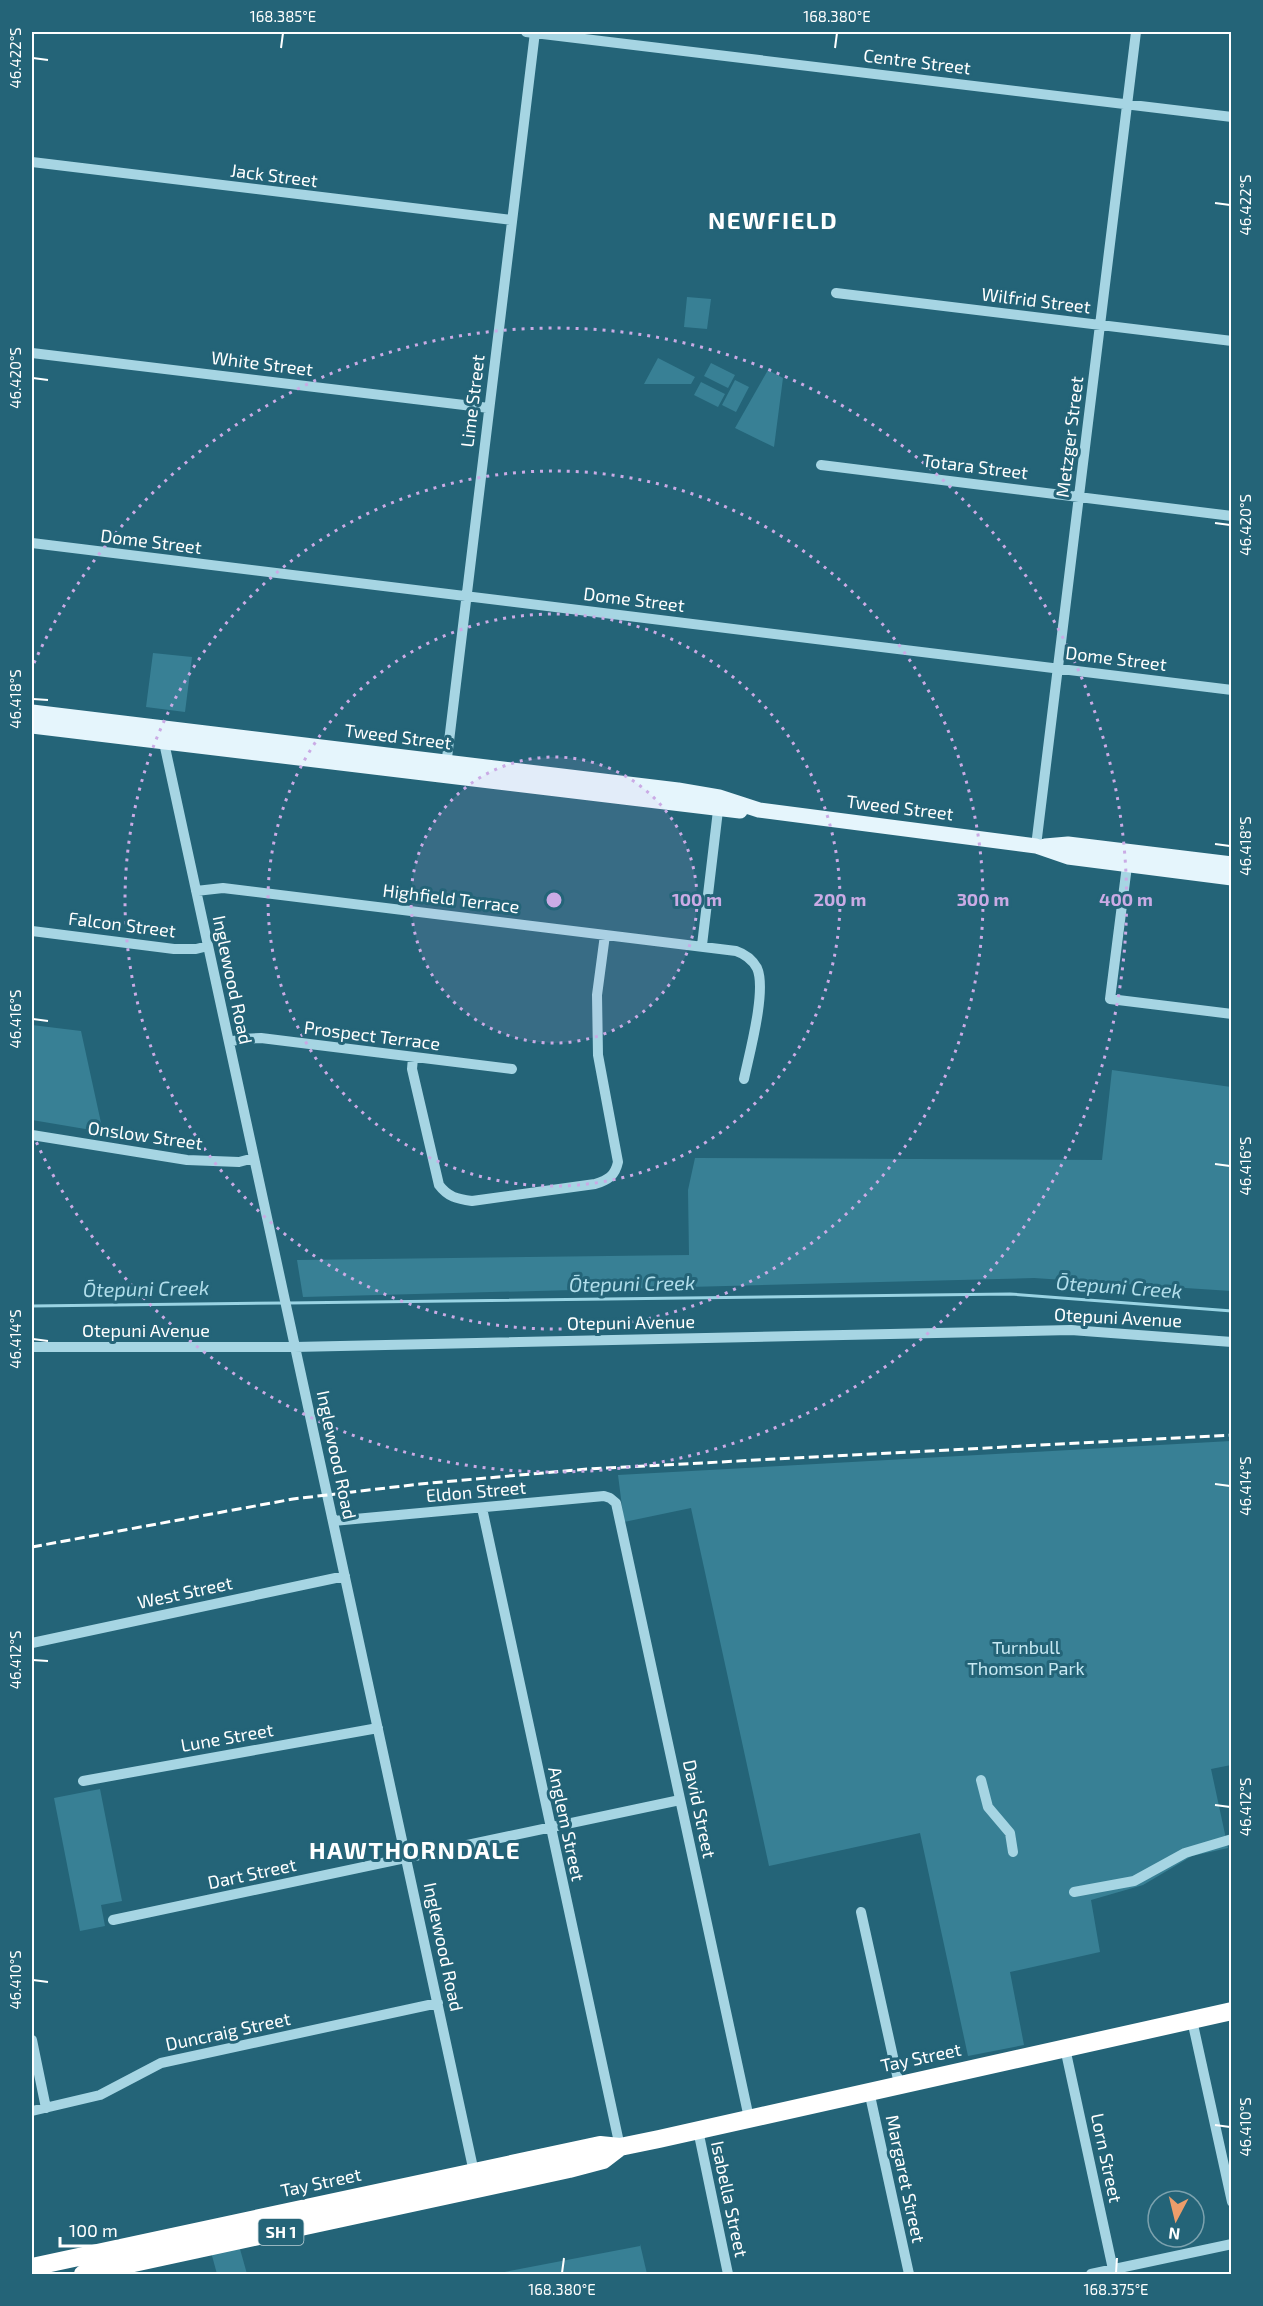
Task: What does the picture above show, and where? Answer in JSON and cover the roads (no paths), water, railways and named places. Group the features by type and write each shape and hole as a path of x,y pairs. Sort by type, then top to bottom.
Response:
{"highway":[{"name":"Tay Street","path":"32,2267 173,2246 476,2181 600,2145 620,2147 1232,2012"},
{"name":"Tay Street","path":"83,2274 173,2246"}],"main road":[{"name":"Tweed Street","path":"32,712 80,725"},
{"name":"Tweed Street","path":"32,726 80,725 446,769 678,790 736,811 759,810 1036,846 1068,844 1232,878"},
{"name":"Tweed Street","path":"1128,858 1232,864"}],"street":[{"name":"Centre Street","path":"532,32 1232,117"},
{"name":"Lime Street","path":"446,769 512,220 532,32"},
{"name":"Metzger Street","path":"1036,846 1136,32"},
{"name":"Jack Street","path":"32,162 512,220"},
{"name":"Wilfrid Street","path":"836,293 1232,341"},
{"name":"White Street","path":"32,353 489,408"},
{"name":"Totara Street","path":"821,465 1232,516"},
{"name":"Dome Street","path":"32,543 1232,690"},
{"name":"Inglewood Road","path":"163,735 476,2181"},
{"path":"702,945 719,803"},
{"path":"1128,858 1110,999 1232,1014"},
{"name":"Highfield Terrace","path":"196,891 223,888 702,945 736,951 746,955 758,970 759,993 755,1025 744,1080"},
{"name":"Falcon Street","path":"32,931 174,949 196,949 208,946"},
{"path":"413,1058 412,1069 439,1185 445,1193 456,1199 472,1201 595,1184 608,1179 614,1175 618,1162 598,1055 597,995 605,935"},
{"name":"Prospect Terrace","path":"229,1042 261,1038 512,1069"},
{"name":"Onslow Street","path":"32,1135 187,1160 239,1162 254,1158"},
{"name":"Otepuni Avenue","path":"32,1347 295,1347 1071,1330 1232,1342"},
{"name":"Eldon Street","path":"333,1521 604,1496 610,1498 617,1507"},
{"name":"David Street","path":"617,1507 749,2118"},
{"name":"Anglem Street","path":"482,1508 620,2147"},
{"name":"West Street","path":"32,1643 345,1575"},
{"name":"Lune Street","path":"83,1781 378,1728"},
{"path":"981,1780 988,1807 1010,1833 1013,1852"},
{"name":"Dart Street","path":"113,1920 680,1800"},
{"path":"1074,1892 1134,1881 1185,1853 1232,1839"},
{"path":"861,1912 899,2084"},
{"name":"Duncraig Street","path":"32,2111 100,2095 161,2063 438,2003"},
{"path":"1192,2020 1232,2202"},
{"path":"32,2040 46,2108"},
{"name":"Lorn Street","path":"1065,2048 1114,2272"},
{"name":"Margaret Street","path":"869,2091 909,2274"},
{"name":"Isabella Street","path":"698,2130 729,2274"},
{"path":"1091,2274 1114,2272 1232,2244"}],"waterway":[{"name":"Ōtepuni Creek","path":"288,1303 1010,1294 1232,1311"},
{"name":"Ōtepuni Creek","path":"32,1306 282,1303"}],"railway":[{"path":"32,1547 293,1499 420,1484 587,1469 1232,1435"}],"district":[{"name":"NEWFIELD","path":"773,221"},
{"name":"HAWTHORNDALE","path":"415,1851"}],"park label":[{"name":"Turnbull Thomson Park","path":"1026,1658"}]}
